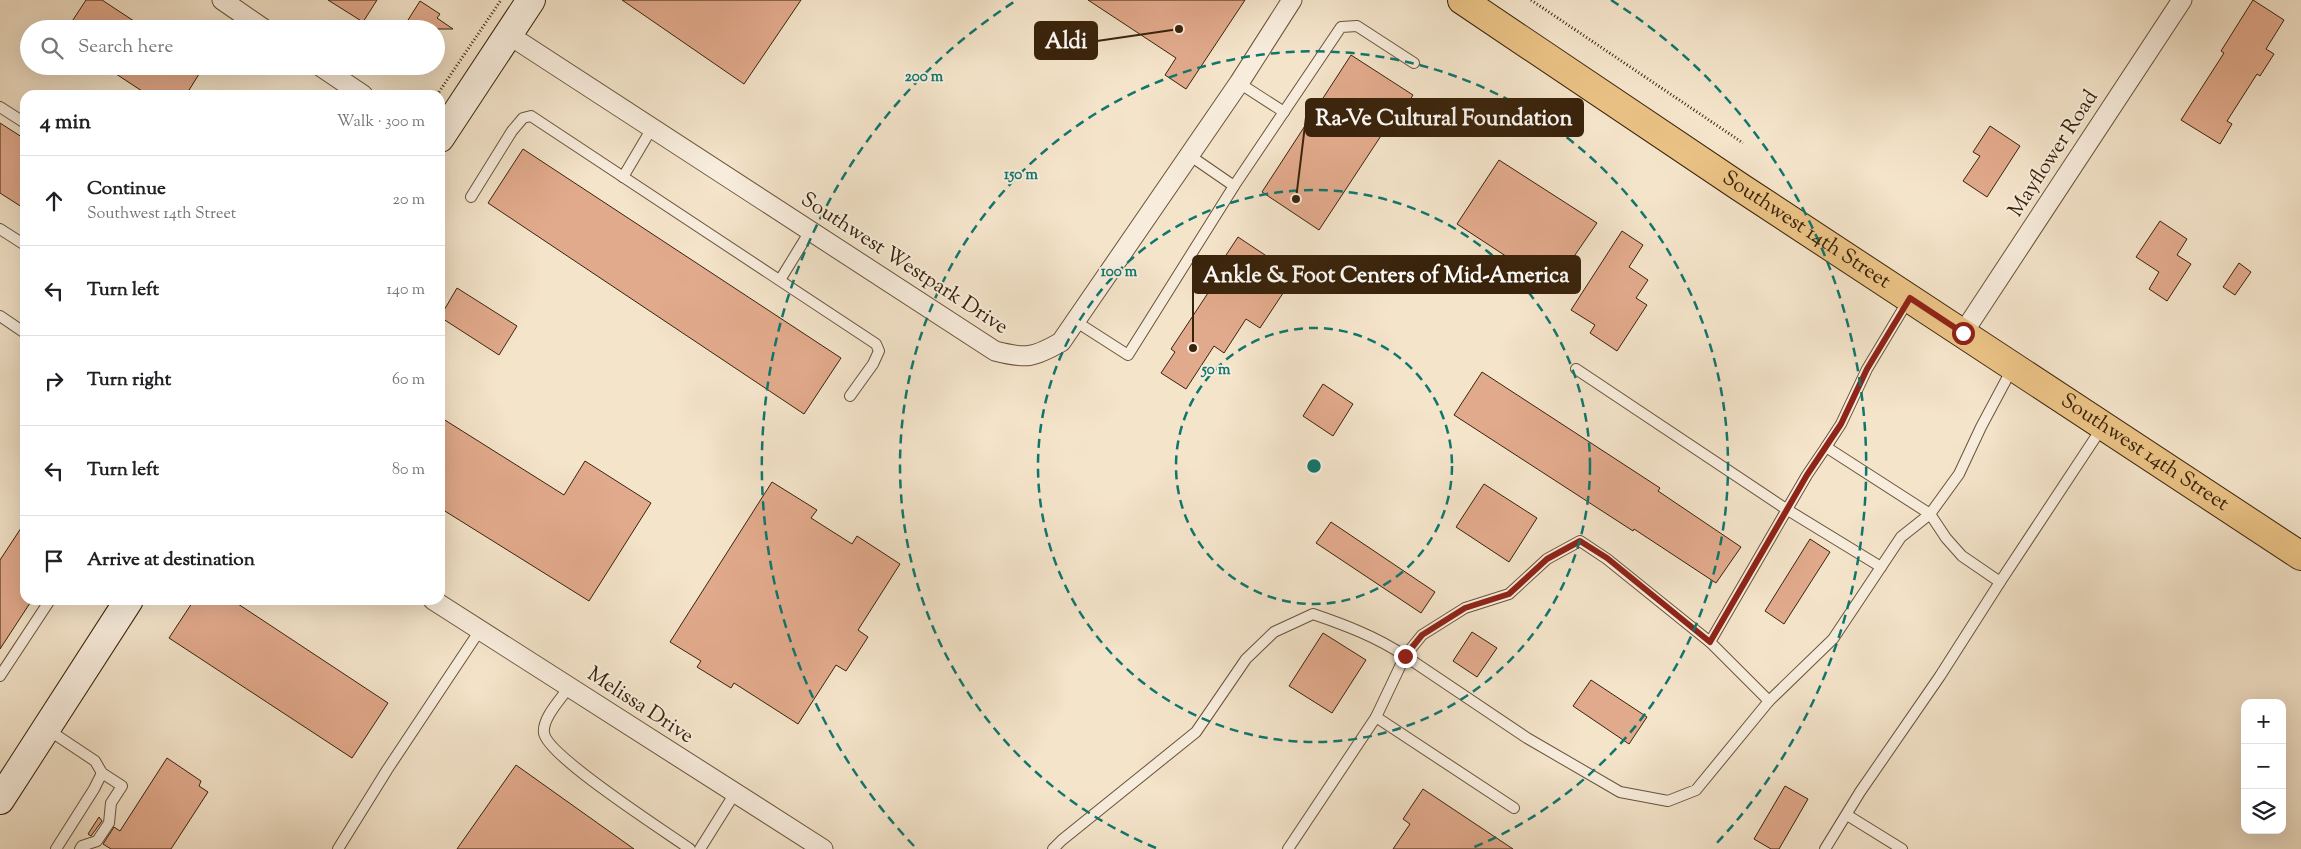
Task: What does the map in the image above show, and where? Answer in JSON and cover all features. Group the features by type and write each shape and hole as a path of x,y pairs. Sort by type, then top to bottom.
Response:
{"main road":[{"path":"445,131 531,0"},
{"name":"Southwest 14th Street","path":"1462,0 2301,556"},
{"path":"0,800 126,605"}],"street":[{"path":"222,0 251,20"},
{"name":"Southwest Westpark Drive","path":"509,36 995,351 1016,356 1039,354 1060,342 1239,83 1292,0"},
{"name":"Mayflower Road","path":"1963,333 2182,0"},
{"path":"333,75 356,90"},
{"name":"Melissa Drive","path":"441,605 823,849"}],"lane":[{"path":"1075,321 1128,355 1234,186 1342,27 1357,26 1414,63"},
{"path":"1239,83 1284,112"},
{"path":"0,107 20,120"},
{"path":"471,197 512,131 523,118 531,116 876,344 879,351 873,364 850,396"},
{"path":"623,177 652,128"},
{"path":"1189,155 1234,186"},
{"path":"0,228 20,242"},
{"path":"780,280 810,231"},
{"path":"1710,642 1786,509 1841,424 1867,369 1910,298"},
{"path":"0,316 20,330"},
{"path":"1053,849 1196,732 1246,660 1274,632 1313,614 1346,625 1391,647 1527,738 1620,792 1668,801 1696,790 1769,701 1833,639 1901,537 1930,514 1959,474 2013,366"},
{"path":"1576,369 1786,509 1881,567"},
{"path":"1825,849 2103,426"},
{"path":"1826,448 1930,514 1946,538 1962,556 2000,582"},
{"path":"1288,849 1376,717 1405,656 1422,635 1465,608 1509,594 1547,559 1580,541 1607,558 1710,642 1769,701"},
{"path":"0,675 47,605"},
{"path":"338,849 387,770 480,630"},
{"path":"569,686 547,719 544,733 550,746 587,777 690,849"},
{"path":"1376,717 1514,808"},
{"path":"46,728 95,761 102,773 122,786 111,803 109,823 98,841 82,846 80,849"},
{"path":"56,849 102,773"},
{"path":"700,849 735,793"},
{"path":"1847,815 1902,849"}],"path":[{"path":"440,90 501,0"},
{"path":"1531,0 1743,143"}],"building":[{"path":"86,0 102,0 132,20 73,20"},
{"path":"328,0 377,0 364,20 360,20"},
{"path":"622,0 801,0 744,84"},
{"path":"1088,0 1245,0 1186,89 1165,75 1176,58"},
{"path":"2253,0 2284,20 2266,49 2274,54 2260,76 2257,74 2227,121 2232,124 2220,144 2181,120 2224,53 2221,51"},
{"path":"420,1 440,14 437,18 440,20 408,20"},
{"path":"445,24 453,29 445,29"},
{"path":"1351,55 1413,95 1400,115 1396,113 1319,230 1262,192"},
{"path":"118,75 198,75 189,90 140,90"},
{"path":"0,123 20,136 20,206 0,193"},
{"path":"1990,126 2020,146 1987,197 1963,181 1980,156 1973,152"},
{"path":"523,149 841,358 804,414 488,203"},
{"path":"1499,160 1597,223 1553,287 1457,224"},
{"path":"2160,221 2187,239 2177,255 2191,264 2167,301 2149,289 2159,272 2136,257"},
{"path":"1622,231 1643,245 1629,267 1648,280 1636,298 1647,305 1617,351 1590,333 1595,325 1571,310"},
{"path":"1238,237 1295,275 1260,328 1246,319 1224,353 1214,346 1186,389 1161,373 1175,352 1171,349 1208,293 1203,290"},
{"path":"2239,263 2251,272 2235,295 2223,287"},
{"path":"457,288 517,326 499,355 445,320 445,308"},
{"path":"1482,372 1660,488 1658,491 1741,547 1716,583 1454,415"},
{"path":"1323,384 1353,404 1333,436 1303,416"},
{"path":"445,420 564,495 585,461 651,503 589,601 445,511"},
{"path":"772,482 817,510 811,518 852,544 857,536 900,564 858,630 868,637 846,671 836,665 798,724 734,683 731,688 697,667 701,661 670,642"},
{"path":"1484,484 1537,518 1509,562 1456,527"},
{"path":"1331,522 1435,592 1421,613 1316,543"},
{"path":"20,530 20,605 29,605 0,649 0,560"},
{"path":"1810,539 1830,552 1784,624 1765,611"},
{"path":"191,605 240,605 388,703 352,758 169,638"},
{"path":"1472,632 1497,648 1477,677 1453,661"},
{"path":"1323,633 1366,660 1332,713 1289,686"},
{"path":"1591,680 1647,717 1629,744 1573,706"},
{"path":"167,758 201,781 199,786 208,792 171,849 111,849 103,844 114,827 120,831"},
{"path":"516,765 634,849 457,849"},
{"path":"1785,786 1808,799 1779,849 1771,849 1754,839"},
{"path":"1423,789 1513,849 1393,849 1410,824 1403,819"},
{"path":"99,817 102,821 91,836 88,834"}],"place":[{"name":"Aldi","path":"1179,29"},
{"name":"Ra-Ve Cultural Foundation","path":"1296,199"},
{"name":"Ankle & Foot Centers of Mid-America","path":"1193,348"}],"route":[{"path":"1405,656 1422,635 1465,608 1509,594 1547,559 1580,541 1607,558 1710,642 1807,475 1841,424 1867,369 1910,298 1963,333"}]}
